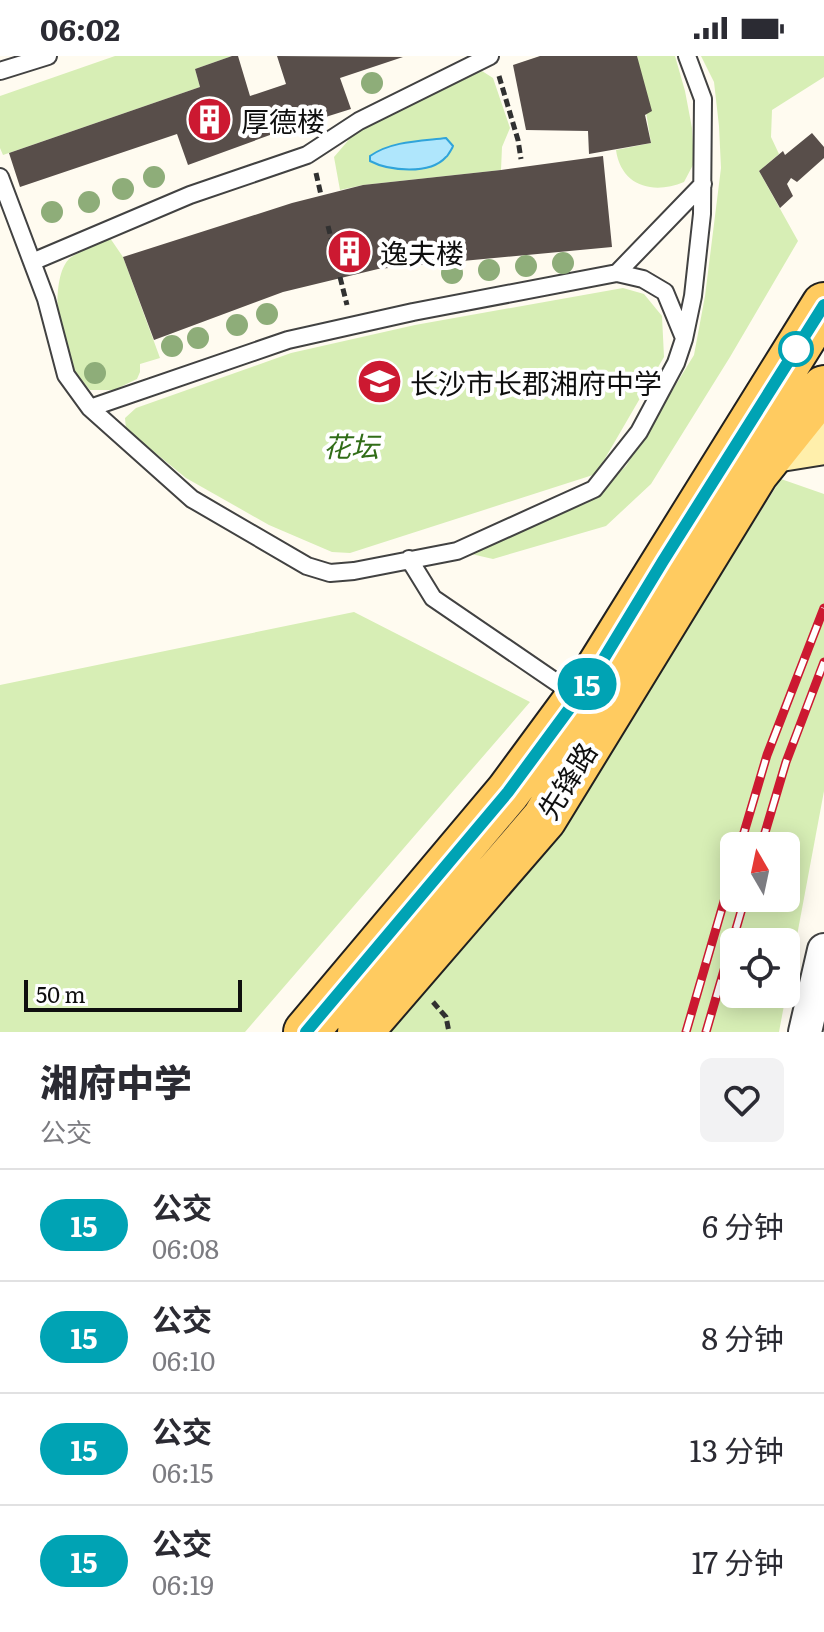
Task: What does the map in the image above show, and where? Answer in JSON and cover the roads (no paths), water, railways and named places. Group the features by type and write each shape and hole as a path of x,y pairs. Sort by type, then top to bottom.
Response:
{"main road":[{"name":"先锋路","path":"306,1032 508,792 592,678 824,305"},
{"name":"先锋路","path":"360,1032 544,819 756,473 821,395"},
{"path":"759,408 821,395"},
{"path":"727,457 824,442"}],"street":[{"path":"805,1032 824,950"}],"lane":[{"path":"0,71 48,56"},
{"path":"0,177 46,299 66,375 90,408 192,499 307,566 330,573 354,571 457,551 594,489 639,432 676,363 693,296 702,214 703,99 687,56"},
{"path":"32,262 190,195 307,155 359,121 494,63"},
{"path":"617,273 703,184"},
{"path":"90,408 288,340 413,312 617,273 643,279 665,292 684,339"},
{"path":"409,559 433,598 577,696"}],"water":[{"path":"446,138 452,148 447,157 430,167 398,169 370,161 370,156 387,147"}],"railway":[{"path":"744,832 767,755 824,608"},
{"path":"765,832 786,762 824,662"},
{"path":"686,1032 721,912"},
{"path":"706,1032 741,912"}],"place":[{"name":"厚德楼","path":"210,120"},
{"name":"逸夫楼","path":"349,252"},
{"name":"长沙市长郡湘府中学","path":"379,382"}],"park label":[{"name":"花坛","path":"351,445"}]}
